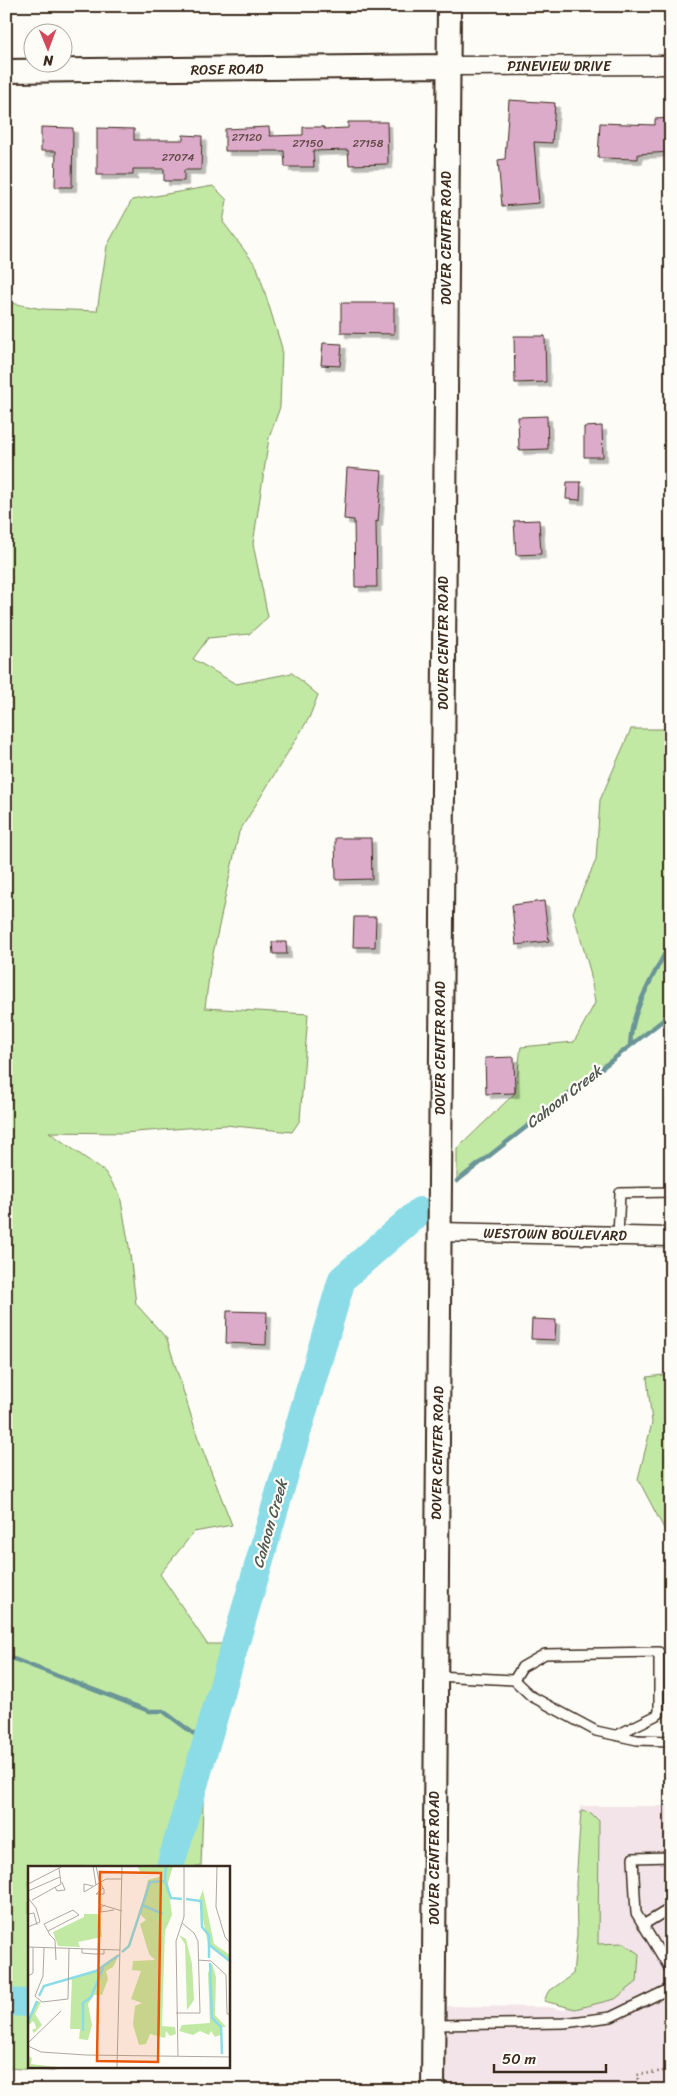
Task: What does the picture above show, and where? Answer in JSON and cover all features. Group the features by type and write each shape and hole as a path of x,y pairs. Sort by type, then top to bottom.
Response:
{"street":[{"name":"DOVER CENTER ROAD","path":"432,2090 448,6"},
{"name":"PINEVIEW DRIVE","path":"447,66 671,65"},
{"name":"ROSE ROAD","path":"6,71 447,66"},
{"name":"WESTOWN BOULEVARD","path":"439,1232 671,1237"}],"lane":[{"path":"618,1236 620,1193 671,1192"},
{"path":"514,1680 522,1667 545,1654 659,1652 659,1714 617,1735"},
{"path":"435,1676 514,1680 531,1696 596,1731 637,1740 671,1741"},
{"path":"671,1857 633,1858 636,1913 671,1971"},
{"path":"643,1925 671,1908"},
{"path":"432,2025 564,2023 610,2017 671,1988"}],"path":[{"path":"660,2090 639,2088 636,2075 671,2070"},
{"path":"664,2090 671,2081"}],"shaded area":[{"path":"580,1806 671,1806 671,2090 445,2090 445,2006 547,2007 564,2010 587,1994"}],"green space":[{"path":"213,186 227,200 223,222 257,267 282,348 280,407 269,438 253,544 268,617 249,634 208,638 193,659 236,684 292,673 318,695 309,718 239,832 210,968 205,1008 308,1014 300,1120 292,1132 225,1125 123,1133 49,1132 105,1172 120,1195 136,1304 167,1339 198,1438 232,1525 194,1532 160,1574 207,1644 234,1644 205,1742 201,1866 28,1866 28,2068 62,2068 53,2071 6,2068 6,302 42,309 97,311 107,246 132,200"},
{"path":"631,729 671,729 671,1014 457,1181 457,1149 515,1093 521,1047 574,1042 595,1003 590,971 573,912 596,860 600,800"},
{"path":"671,1374 671,1566 669,1538 638,1479 652,1423 647,1377"},
{"path":"581,1811 591,1813 599,1821 598,1944 623,1943 639,1954 637,1982 615,1999 575,2009 544,2001 548,1992 573,1974 577,1934 576,1884"}],"building":[{"path":"509,100 555,103 552,143 534,142 539,203 502,206 498,160 505,159"},
{"path":"671,118 671,152 638,154 638,159 598,158 600,123 655,125 655,119"},
{"path":"348,122 387,122 388,164 349,165 348,150 313,151 314,167 285,167 284,151 225,151 225,129 269,127 270,136 303,135 303,127 324,127 324,129 348,128"},
{"path":"41,127 73,128 72,187 55,187 56,151 41,151"},
{"path":"97,128 134,129 134,140 183,140 183,135 202,136 201,170 184,170 184,181 164,181 164,169 133,169 133,175 97,175"},
{"path":"341,303 394,303 394,334 341,333"},
{"path":"514,336 545,336 546,382 515,383"},
{"path":"323,343 342,344 340,366 321,365"},
{"path":"547,416 548,449 519,450 518,417"},
{"path":"602,426 603,457 584,457 584,427"},
{"path":"347,468 382,471 378,522 376,521 377,587 355,587 354,520 344,519"},
{"path":"567,482 581,482 580,500 566,499"},
{"path":"539,520 541,554 516,555 514,521"},
{"path":"335,838 371,838 372,879 336,880"},
{"path":"544,901 549,941 516,945 512,905"},
{"path":"354,917 376,917 375,947 353,947"},
{"path":"272,942 286,942 287,954 273,954"},
{"path":"514,1057 515,1093 486,1094 485,1058"},
{"path":"227,1311 267,1312 266,1345 226,1343"},
{"path":"532,1319 556,1320 555,1340 531,1339"}],"waterway":[{"path":"630,1045 635,1017 645,991 671,941"},
{"name":"Cahoon Creek","path":"457,1181 671,1014"},
{"name":"Cahoon Creek","path":"170,1866 342,1279 420,1211"},
{"path":"6,1656 149,1711 163,1711 205,1742"},
{"name":"Cahoon Creek","path":"6,2002 28,2003"}]}
